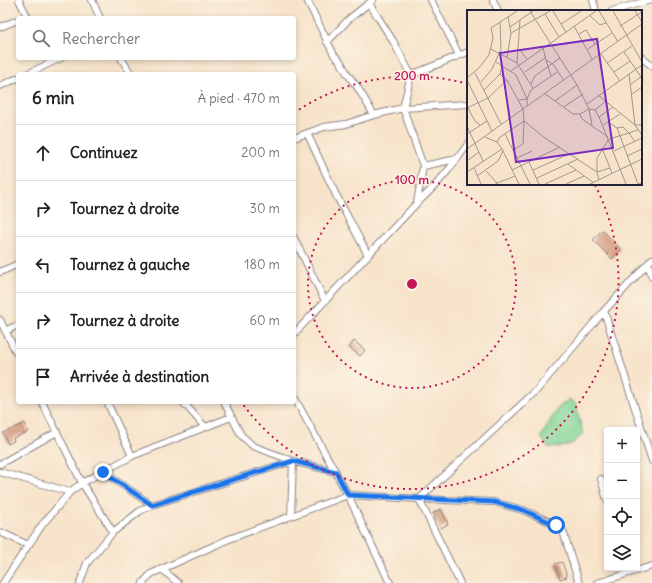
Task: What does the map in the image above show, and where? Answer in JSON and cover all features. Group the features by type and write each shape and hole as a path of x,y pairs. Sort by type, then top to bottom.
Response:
{"street":[{"path":"19,0 26,16"},
{"path":"92,0 99,16"},
{"path":"307,0 326,42 374,114"},
{"path":"431,0 459,55"},
{"path":"593,0 596,10"},
{"path":"616,10 651,0"},
{"path":"326,42 349,19 371,2 411,75 403,108 423,166 417,203"},
{"path":"0,27 16,21"},
{"path":"411,75 467,52"},
{"path":"643,59 652,60"},
{"path":"643,59 652,66"},
{"path":"46,60 48,65"},
{"path":"32,72 57,60"},
{"path":"122,60 130,72"},
{"path":"0,86 16,79"},
{"path":"296,137 324,127 346,124 374,114 403,108 467,104"},
{"path":"307,133 336,195 368,255"},
{"path":"296,332 428,193 448,171 467,145"},
{"path":"423,166 457,159"},
{"path":"296,242 325,301"},
{"path":"650,261 652,277"},
{"path":"419,499 536,391 604,311 650,261"},
{"path":"0,272 16,265"},
{"path":"604,311 652,461"},
{"path":"0,320 16,352"},
{"path":"5,331 16,326"},
{"path":"296,401 348,495 390,583"},
{"path":"43,404 82,483 113,532"},
{"path":"108,404 132,456"},
{"path":"184,404 205,427"},
{"path":"225,404 240,435 253,446 293,461 336,472"},
{"path":"3,583 42,525 70,492 82,483 132,456 231,417"},
{"path":"0,464 57,432"},
{"path":"80,583 87,563 113,532 140,511 152,505 293,461"},
{"path":"291,516 293,461"},
{"path":"0,472 70,492"},
{"path":"103,472 152,505"},
{"path":"601,479 607,499"},
{"path":"143,583 151,574 229,539 348,495 494,502 523,510 556,525 563,531 579,583"},
{"path":"419,499 460,583"},
{"path":"0,532 28,545"},
{"path":"640,568 652,566"},
{"path":"162,569 178,583"},
{"path":"597,583 627,571"}],"green space":[{"path":"569,399 576,404 583,434 571,444 558,447 548,447 541,437 557,409"}],"building":[{"path":"602,230 621,249 612,259 593,240"},
{"path":"354,341 365,350 360,356 349,347"},
{"path":"25,423 28,432 13,438 14,441 8,444 3,433"},
{"path":"441,509 448,524 441,528 433,513"},
{"path":"562,562 567,577 560,579 555,564"}],"route":[{"path":"103,472 152,505 293,461 336,472 348,495 494,502 523,510 556,525"}]}
